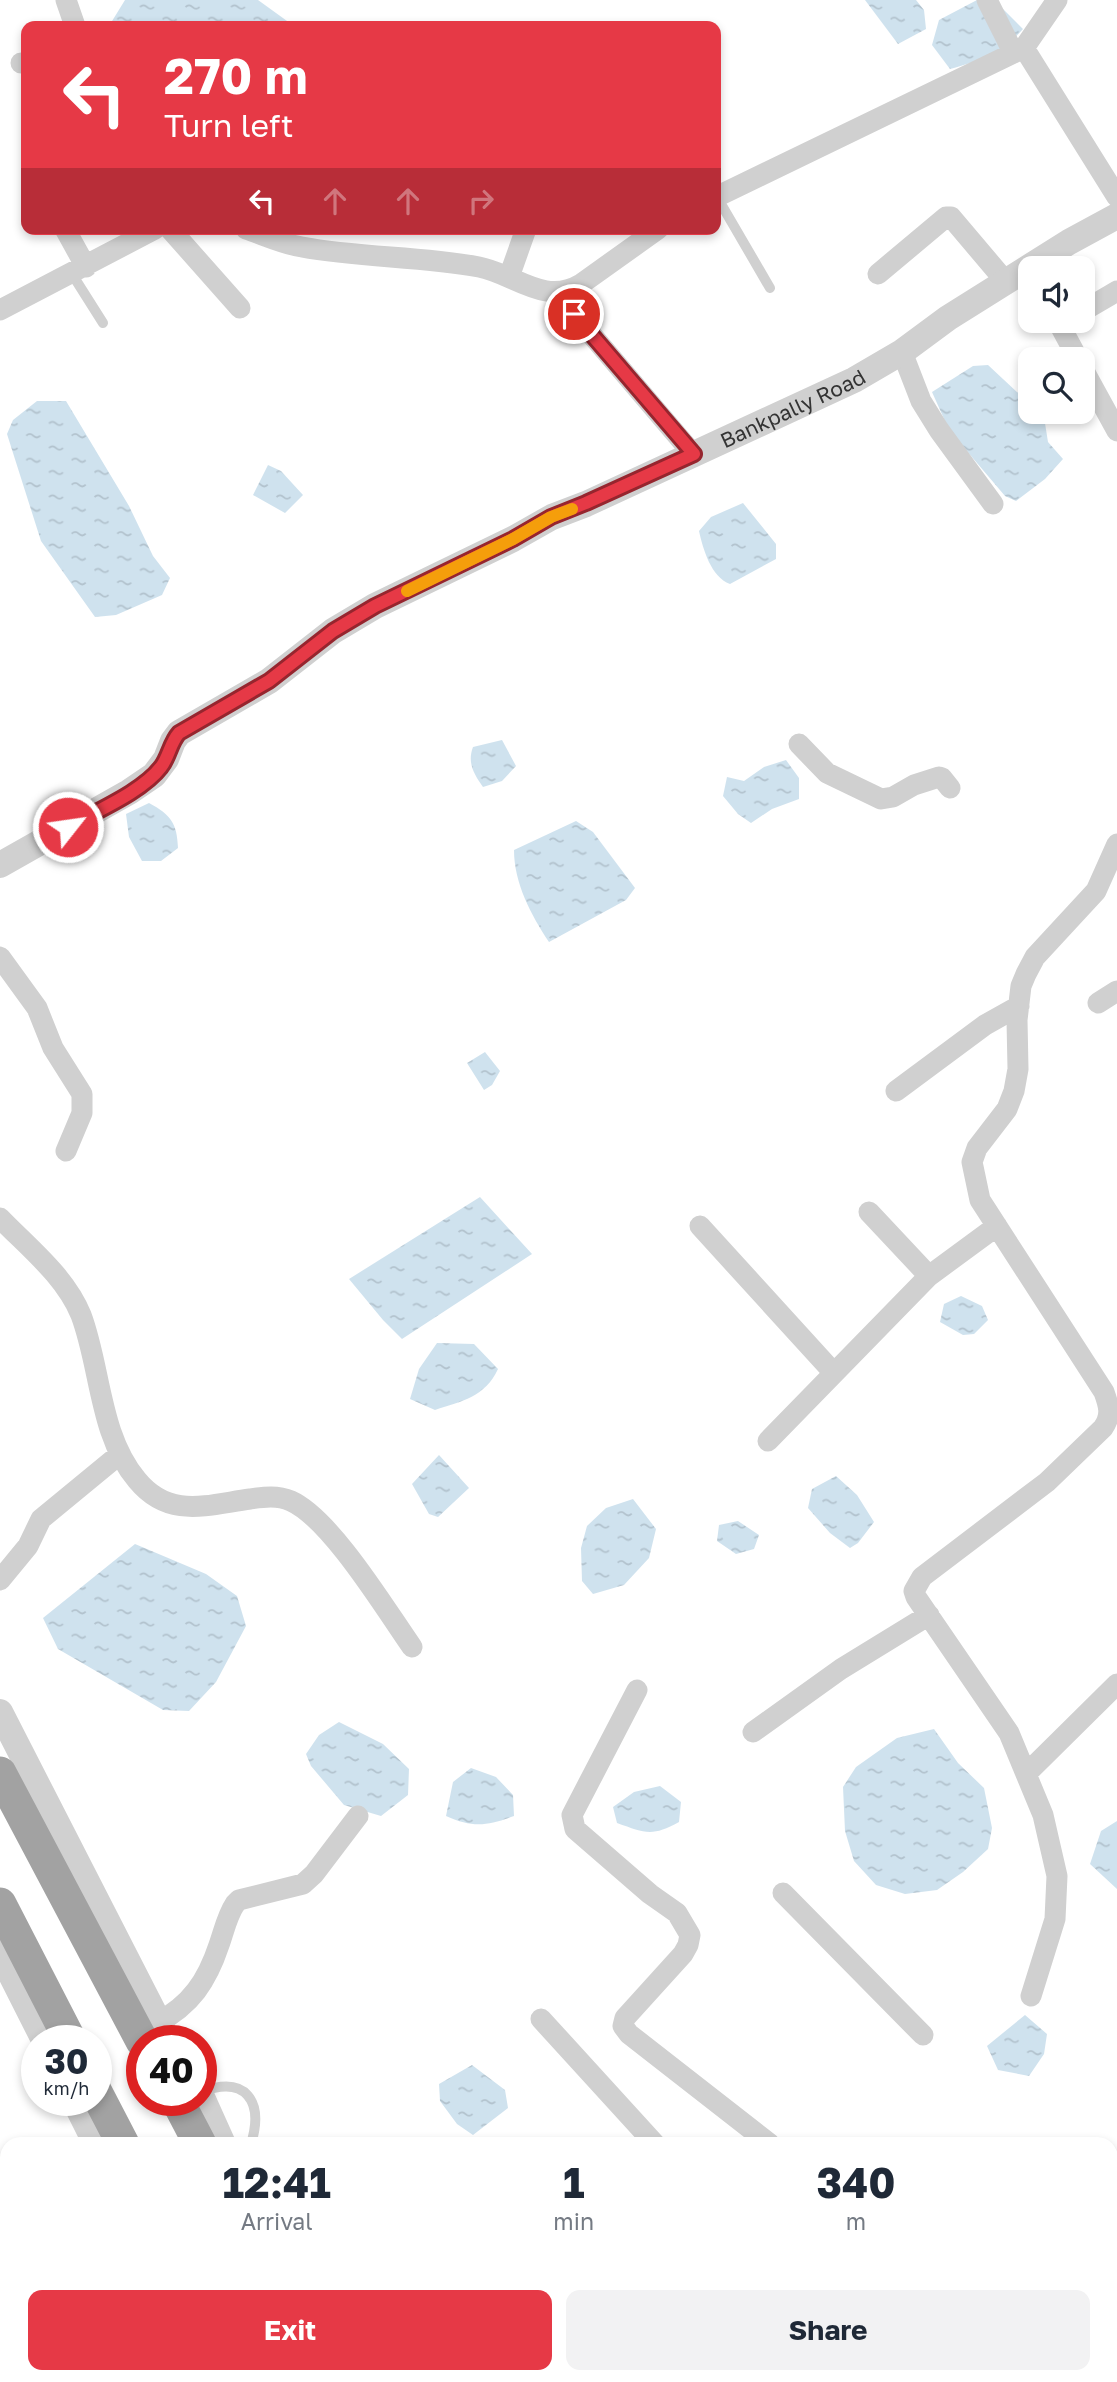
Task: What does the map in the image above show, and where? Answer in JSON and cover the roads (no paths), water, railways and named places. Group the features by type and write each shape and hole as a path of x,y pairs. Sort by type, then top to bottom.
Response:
{"highway":[{"path":"0,1773 149,2025"},
{"path":"0,1904 62,2025"},
{"path":"108,2116 119,2137"},
{"path":"185,2116 196,2137"}],"street":[{"path":"66,0 73,21"},
{"path":"987,0 1117,197"},
{"path":"721,195 1018,50 1057,0"},
{"name":"Bankpally Road","path":"1050,256 1117,216"},
{"path":"878,274 946,217 951,217 1006,282"},
{"path":"67,235 79,270"},
{"path":"0,310 144,235"},
{"path":"175,235 240,308"},
{"path":"264,235 301,247 481,268 540,290 556,293 581,285 650,235"},
{"path":"509,277 524,235"},
{"name":"Bankpally Road","path":"0,865 137,787 161,767 179,733 269,681 353,618 513,539 551,517 854,380 902,352 947,318 1018,275"},
{"path":"1095,305 1117,291"},
{"path":"556,293 694,454"},
{"path":"902,352 921,401 993,504"},
{"path":"1095,391 1117,431"},
{"path":"799,744 827,773 881,799 894,797 914,785 939,777 950,788"},
{"path":"1031,1996 1055,1919 1057,1876 1043,1815 1009,1733 914,1591 922,1577 1047,1482 1108,1420 1110,1408 1104,1392 980,1200 972,1162 977,1148 1007,1109 1014,1091 1018,1069 1021,986 1035,957 1096,891 1117,845"},
{"path":"0,957 37,1008 54,1048 82,1094 82,1113 66,1151"},
{"path":"1098,1003 1117,990"},
{"path":"896,1091 991,1021 1019,1006"},
{"path":"869,1212 929,1276"},
{"path":"0,1218 62,1281 81,1315 108,1423 120,1454 136,1480 158,1500 174,1506 207,1506 274,1496 312,1514 360,1572 412,1647"},
{"path":"700,1226 833,1372"},
{"path":"768,1441 929,1276 997,1226"},
{"path":"0,1580 27,1546 41,1519 120,1454"},
{"path":"752,1732 872,1648 929,1615"},
{"path":"1027,1774 1117,1684"},
{"path":"637,1690 572,1815 572,1822 575,1829 677,1913 690,1935 683,1954 625,2018 624,2026 629,2034 761,2137"},
{"path":"0,1712 150,2025"},
{"path":"165,2025 202,1982 212,1964 235,1904 239,1900 303,1884 314,1874 358,1816"},
{"path":"783,1893 923,2035"},
{"path":"0,1953 36,2025"},
{"path":"541,2019 649,2137"},
{"path":"82,2116 92,2137"},
{"path":"211,2116 220,2137"}],"lane":[{"path":"721,204 770,288"},
{"path":"79,270 103,323"},
{"path":"217,2087 230,2085 247,2095 256,2116 253,2137"}],"water":[{"path":"125,0 258,0 287,21 112,21"},
{"path":"865,0 916,0 924,10 926,29 898,44"},
{"path":"977,0 994,0 1023,29 990,55 950,69 932,45 939,20"},
{"path":"988,365 1018,393 1018,424 1045,424 1048,442 1063,459 1045,479 1016,501 1005,496 949,430 932,392 973,366"},
{"path":"37,401 66,401 129,506 153,556 170,578 162,595 116,615 95,617 41,541 7,434 13,420"},
{"path":"268,465 281,471 303,495 285,513 253,495"},
{"path":"743,503 776,544 776,559 730,584 713,569 699,531 711,517"},
{"path":"502,740 516,766 502,781 483,787 471,763 473,747"},
{"path":"786,760 799,778 799,799 772,809 751,823 738,814 723,796 727,777 744,781 764,767"},
{"path":"149,803 168,816 176,832 178,848 161,861 142,861 129,837 126,814"},
{"path":"576,821 593,832 635,888 626,900 549,942 520,886 514,850"},
{"path":"485,1052 500,1071 492,1085 484,1090 467,1063"},
{"path":"480,1197 532,1254 402,1339 349,1279"},
{"path":"961,1296 982,1306 988,1320 974,1334 963,1335 940,1322 944,1304"},
{"path":"437,1343 474,1344 498,1369 486,1386 472,1397 435,1410 410,1399 419,1369"},
{"path":"439,1455 469,1488 438,1517 429,1514 412,1484"},
{"path":"836,1476 857,1495 874,1522 858,1543 850,1548 830,1533 808,1508 812,1489"},
{"path":"633,1499 656,1529 649,1558 624,1585 593,1594 582,1581 581,1548 587,1526 606,1508"},
{"path":"738,1521 759,1535 754,1549 736,1554 717,1541 719,1525"},
{"path":"135,1544 206,1574 237,1596 246,1626 216,1682 189,1711 163,1710 58,1649 43,1618"},
{"path":"339,1722 383,1744 409,1769 408,1795 381,1816 344,1805 311,1766 306,1754 319,1735"},
{"path":"934,1729 958,1763 984,1788 992,1828 988,1849 963,1872 937,1890 905,1894 876,1885 854,1861 845,1831 843,1787 856,1767 897,1738"},
{"path":"471,1768 496,1777 513,1795 514,1816 496,1822 472,1824 446,1816 453,1782"},
{"path":"660,1786 681,1802 679,1822 655,1832 617,1823 613,1807 634,1792"},
{"path":"1117,1821 1117,1889 1090,1864 1101,1831"},
{"path":"1025,2015 1047,2034 1044,2054 1029,2076 998,2070 987,2046"},
{"path":"472,2065 505,2090 508,2108 473,2135 457,2124 440,2101 439,2084"}]}
